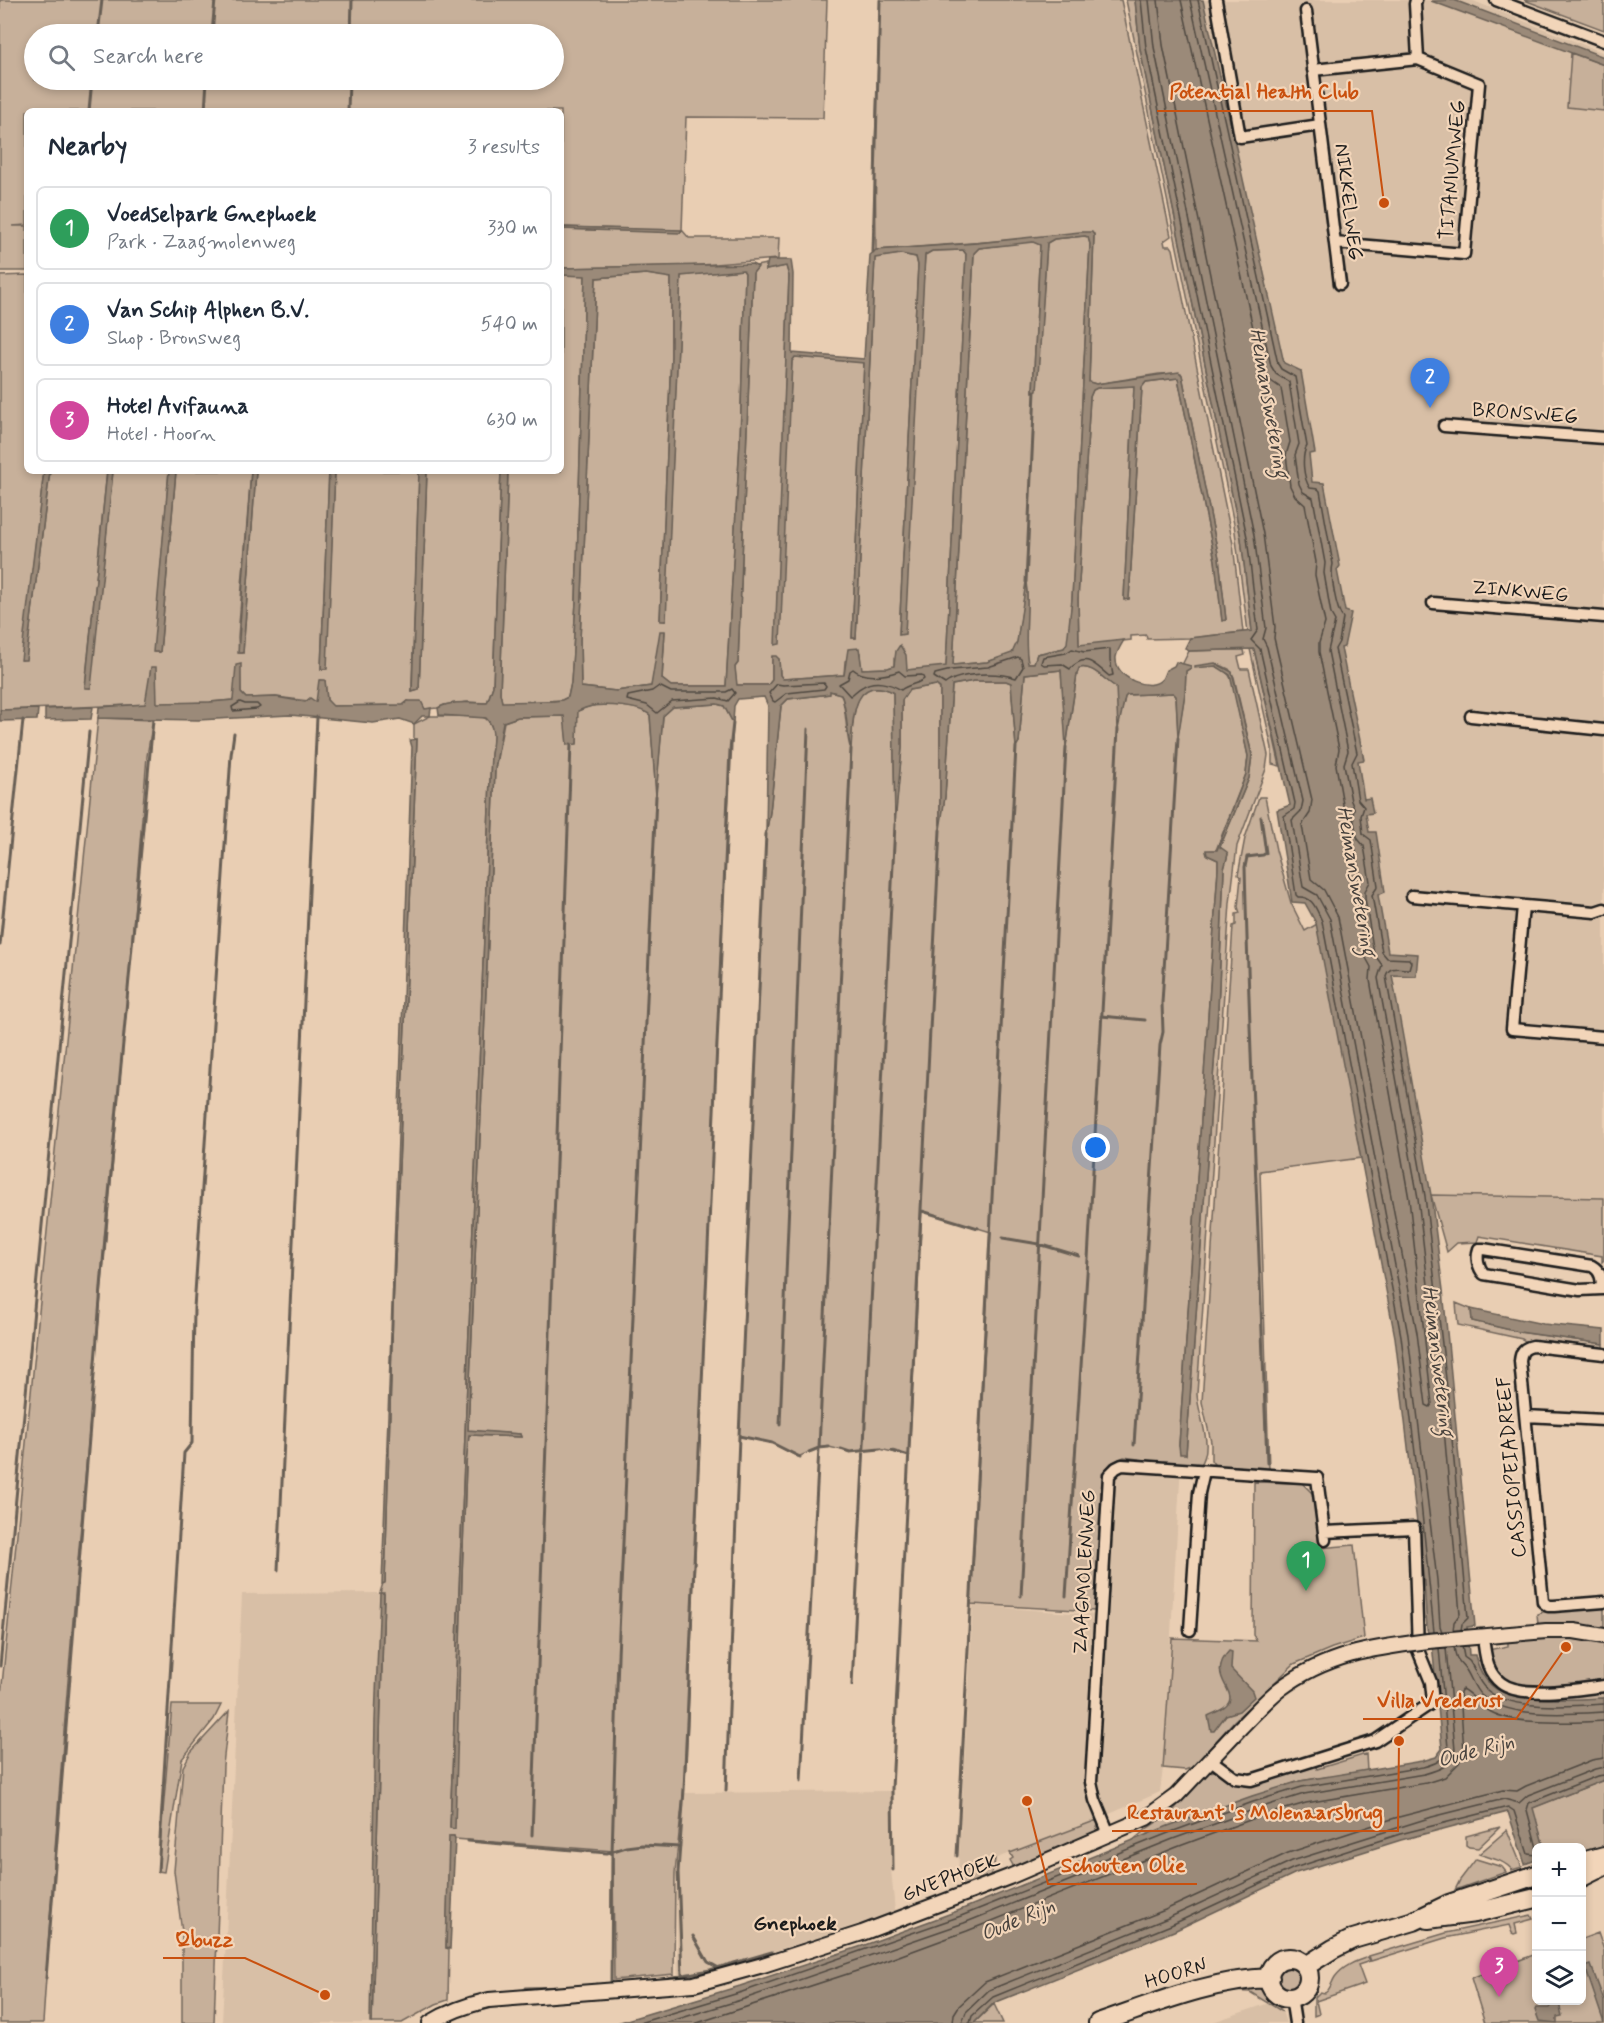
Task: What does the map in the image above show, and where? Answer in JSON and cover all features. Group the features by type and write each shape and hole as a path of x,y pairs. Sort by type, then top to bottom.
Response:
{"main road":[{"path":"1586,1861 1604,1856"},
{"path":"1586,1875 1604,1866"},
{"path":"1414,1921 1449,1904 1532,1876"},
{"path":"1306,1966 1353,1939 1414,1921 1475,1913 1532,1899"},
{"path":"1281,1959 1296,1959 1306,1966 1308,1986 1299,1995 1283,1996 1276,1992 1270,1978 1273,1967 1281,1959"},
{"name":"HOORN","path":"1098,2023 1221,1983 1270,1978"}],"street":[{"name":"NIKKELWEG","path":"1216,0 1240,137 1320,125"},
{"path":"1313,70 1418,59 1416,0"},
{"path":"1496,0 1604,41"},
{"name":"NIKKELWEG","path":"1306,11 1340,284"},
{"name":"TITANIUMWEG","path":"1335,243 1464,254 1479,84 1418,59"},
{"name":"BRONSWEG","path":"1444,426 1604,438"},
{"name":"ZINKWEG","path":"1433,603 1604,617"},
{"path":"1471,716 1604,730"},
{"path":"1412,896 1595,912 1604,909"},
{"path":"1522,906 1512,1029 1604,1037"},
{"path":"1483,1249 1592,1266 1598,1269 1603,1289 1580,1290 1484,1274 1480,1270 1477,1253 1483,1249"},
{"name":"CASSIOPEIADREEF","path":"1604,1354 1533,1346 1525,1348 1521,1353 1520,1361 1543,1602 1548,1606 1604,1602"},
{"path":"1526,1416 1604,1420"},
{"name":"ZAAGMOLENWEG","path":"1109,1834 1095,1800 1091,1782 1109,1475 1122,1466 1317,1478 1324,1536 1414,1528 1418,1650 1431,1682 1433,1702 1375,1741 1251,1780 1235,1778 1211,1760"},
{"path":"1190,1630 1199,1492 1204,1471"},
{"name":"GNEPHOEK","path":"430,2023 448,2012 489,2000 694,1984 763,1965 861,1933 949,1900 1146,1818 1169,1802 1279,1690 1306,1671 1323,1663 1363,1650 1428,1641 1546,1630 1599,1634"},
{"path":"1484,1645 1486,1660 1492,1673 1502,1684 1512,1688 1531,1691 1604,1686"},
{"path":"1291,1997 1295,2023"}],"shaded area":[{"path":"0,0 827,0 823,118 686,117 682,230 689,238 779,238 778,259 689,266 564,268 564,229 682,231 564,227 564,108 24,108 24,225 12,226 24,226 24,271 0,271"},
{"path":"880,0 1121,0 1171,236 1164,241 1165,246 1171,246 1173,249 1233,544 1243,632 1190,638 1147,639 1146,635 1131,636 1131,640 1079,646 1078,599 1090,397 1093,390 1097,388 1134,386 1124,599 1129,599 1142,387 1146,382 1178,378 1215,560 1222,620 1226,620 1219,558 1182,375 1181,373 1159,374 1096,384 1089,382 1094,234 876,250 875,149"},
{"path":"1126,0 1135,0 1140,49 1241,538 1252,631 1248,632 1234,524"},
{"name":"Heimanswetering","path":"1203,0 1471,0 1604,53 1604,1198 1431,1195 1392,974 1418,954 1388,952 1378,894 1385,892 1376,832 1369,833 1366,814 1372,813 1364,799 1358,761 1364,759 1341,647 1345,611 1337,570 1312,483 1309,454 1314,453 1301,371 1284,363"},
{"path":"1524,0 1604,0 1604,30"},
{"path":"1571,53 1604,65 1604,111 1567,107"},
{"path":"1088,237 1090,244 1068,643 1065,648 1037,654 1034,663 1028,663 1025,648 1026,585 1017,643 1012,654 987,662 953,665 974,253 979,248 1033,241 1040,244 1033,391 1036,391 1047,243 1054,239"},
{"path":"963,250 966,254 946,667 906,670 894,659 894,666 888,668 861,669 860,653 845,661 844,675 782,679 779,659 772,657 772,680 768,685 736,685 753,273 756,266 766,264 766,270 786,266 789,276 776,645 792,361 795,357 864,362 852,638 856,638 875,257 901,254 916,257 918,265 899,635 925,255 932,251"},
{"path":"743,270 745,273 740,442 726,686 671,686 662,679 665,631 651,686 616,691 581,687 580,640 596,278 646,274 671,277 671,356 660,620 665,621 681,275"},
{"path":"24,275 24,474 44,474 22,660 26,659 50,474 107,474 85,687 90,688 113,474 169,474 154,652 160,652 176,474 251,474 238,637 239,653 243,653 256,474 329,474 321,669 326,669 335,474 419,474 412,692 419,690 427,474 501,474 493,686 487,703 467,702 425,709 408,701 403,705 332,706 327,700 325,681 320,680 317,702 276,697 246,698 241,693 240,664 234,700 0,710 0,276"},
{"path":"564,275 585,275 576,602 571,683 568,697 562,700 502,703 500,693 508,474 564,474"},
{"path":"1250,649 1254,649 1280,766 1272,764 1272,748"},
{"path":"1244,650 1245,655 1238,657 1241,669 1249,669 1268,755 1266,769 1237,846 1230,903 1197,1394 1206,1450 1200,1466 1124,1457 1111,1463 1106,1469 1101,1493 1095,1611 971,1604 991,1232 922,1211 909,1456 880,1449 850,1452 829,1447 818,1448 798,1457 772,1443 739,1436 766,834 781,706 788,699 829,694 830,691 841,694 850,747 854,713 862,694 869,689 879,688 893,692 895,816 902,748 902,700 909,690 936,685 940,689 940,825 945,797 952,685 974,681 1011,683 1016,746 1019,742 1025,674 1061,670 1067,742 1077,674 1079,668 1084,667 1117,687 1118,725 1127,695 1173,693 1176,696 1178,734 1185,693 1186,670 1191,668 1191,666 1182,665 1189,651","holes":["1220,665 1229,669 1234,677 1252,755 1249,778 1220,847 1228,854 1224,869 1218,1009 1186,1454 1179,1445 1218,869 1218,860 1207,855 1206,851 1216,850 1246,774 1248,756 1232,680 1223,670 1211,666"]},
{"path":"717,704 724,706 733,723 720,965 686,1766 675,1873 674,1974 614,1980 613,1851 455,1839 454,1836 450,1836 446,1948 449,1949 448,2000 402,2023 372,2023 384,1594 380,1593 385,1582 393,1308 417,739 414,739 414,724 430,716 480,716 489,722 493,732 450,1828 454,1829 466,1464 469,1435 521,1437 520,1434 468,1431 495,769 504,722 518,717 565,716 567,744 577,743 577,711 605,705 639,709 650,715 656,791 663,716 673,707"},
{"path":"98,718 153,720 147,756 79,1547 43,2023 0,2023 0,1705"},
{"path":"1259,797 1265,797 1276,850 1291,903 1305,931 1319,923 1361,1158 1260,1171 1269,1471 1216,1467 1211,1460 1211,1442 1202,1402 1233,926 1236,925 1236,914 1240,913 1238,907 1241,877 1238,875 1245,838"},
{"path":"1431,1195 1604,1198 1604,1260 1602,1262 1602,1256 1479,1236 1477,1242 1457,1243 1447,1252"},
{"path":"1456,1303 1471,1309 1472,1321 1519,1332 1604,1344 1604,1348 1525,1341 1458,1325"},
{"path":"1114,1463 1181,1464 1160,1792 1091,1822 958,1873 973,1605 1097,1615 1105,1475"},
{"path":"1254,1482 1302,1483 1315,1496 1319,1548 1354,1545 1364,1638 1294,1664 1234,1721 1193,1767 1185,1770 1163,1768 1172,1638 1257,1641 1253,1635"},
{"path":"380,1593 375,1720 370,2023 222,2023 242,1594"},
{"path":"1604,1606 1604,1628 1566,1623 1538,1624 1537,1614 1543,1612"},
{"path":"1546,1637 1604,1643 1604,1684 1541,1689 1524,1687 1498,1676 1490,1664 1488,1650 1508,1646 1508,1641"},
{"path":"1483,1660 1500,1686 1604,1690 1604,1698 1540,1700 1506,1695 1492,1686 1484,1677 1476,1661"},
{"path":"172,1705 221,1705 214,1719 182,1759 164,1872 158,1871"},
{"path":"229,1711 223,1765 214,2023 182,2023 182,1932 174,1871 183,1767 191,1752"},
{"path":"1366,1754 1367,1771 1300,1781 1132,1841 1172,1812 1206,1772 1217,1771 1231,1782 1246,1785 1315,1764 1317,1769"},
{"path":"1604,1780 1604,1850 1586,1855 1586,1843 1543,1843 1532,1808"},
{"path":"891,1791 891,1869 895,1912 678,1983 676,1893 685,1793"},
{"path":"1097,1820 1095,1833 1019,1867 1014,1867 1010,1860 1013,1858 1010,1853"},
{"path":"1500,1827 1478,1848 1466,1845 1466,1836"},
{"path":"1507,1830 1522,1867 1512,1870 1501,1862 1479,1854"},
{"path":"995,1859 992,1873 985,1881 962,1891 958,1873"},
{"path":"1476,1859 1502,1867 1506,1872 1455,1890 1460,1880"},
{"path":"1531,1915 1532,1917 1532,1919 1515,1924 1517,1933 1514,1934 1509,1925 1445,1938 1371,1961 1369,1956 1446,1933"},
{"path":"1598,1933 1604,1950 1604,2023 1485,2023 1471,1978 1532,1955 1532,2005 1586,2005 1586,1938"},
{"path":"1368,1957 1370,1961 1358,1965 1365,1984 1316,2001 1319,2014 1314,2016 1314,1998 1320,1992 1325,1993 1330,1988 1335,1977 1342,1970"},
{"path":"1290,1967 1298,1970 1301,1978 1298,1986 1290,1989 1282,1986 1279,1978 1282,1970"},
{"path":"1257,1987 1277,2002 1281,2011 1250,1992 1229,1991"},
{"path":"1278,2000 1286,2023 1210,2023"},
{"path":"994,2004 1003,2023 974,2023"}],"water":[{"name":"Oude Rijn","path":"1135,0 1203,0 1284,363 1301,371 1315,453 1309,454 1312,482 1324,483 1340,566 1337,570 1345,611 1351,613 1344,647 1341,648 1364,760 1358,761 1364,799 1370,798 1373,813 1366,814 1369,832 1376,832 1385,892 1378,895 1388,952 1418,954 1416,976 1392,975 1431,1195 1443,1290 1475,1626 1467,1627 1469,1655 1475,1655 1485,1679 1501,1692 1522,1697 1554,1699 1604,1698 1604,1780 1533,1808 1543,1843 1532,1843 1532,1861 1525,1864 1508,1812 1401,1840 1296,1873 1174,1931 994,2003 974,2023 617,2023 862,1946 960,1910 1168,1826 1252,1796 1300,1781 1422,1761 1436,1757 1442,1749 1432,1643 1427,1629 1424,1582 1395,1337 1316,923 1305,903 1292,902 1277,810 1290,805 1254,649 1189,651 1185,648 1190,638 1252,631 1241,538 1140,49"},
{"path":"1454,0 1604,57 1604,65 1431,1"},
{"path":"564,227 682,230 680,233 564,229"},
{"path":"1092,232 1094,235 1089,382 1096,384 1179,372 1182,375 1219,558 1226,620 1222,621 1215,560 1178,378 1146,382 1142,387 1129,599 1124,600 1134,386 1097,388 1093,390 1090,397 1078,599 1079,645 1124,640 1116,657 1117,665 1127,677 1142,684 1156,683 1176,662 1191,666 1186,671 1178,738 1176,696 1173,693 1127,695 1118,729 1116,687 1089,668 1079,668 1077,674 1066,747 1061,670 1025,674 1019,742 1016,747 1011,683 974,681 952,685 945,797 940,830 940,688 936,685 909,690 902,700 902,748 895,824 893,692 879,688 869,689 862,695 854,715 851,749 841,694 830,691 830,694 788,699 781,706 766,834 768,706 764,697 738,699 734,706 733,723 724,706 717,704 673,707 663,716 656,796 650,715 645,712 605,705 592,706 578,711 577,744 567,745 564,716 518,717 503,722 495,769 468,1430 520,1434 521,1437 469,1435 462,1576 455,1829 450,1828 493,735 486,718 439,715 438,708 455,703 487,703 493,686 501,474 508,474 500,693 502,702 562,700 568,697 571,683 576,602 585,276 564,275 564,268 752,264 758,267 753,273 738,663 735,667 737,685 768,685 772,680 772,656 779,659 780,675 783,679 844,675 848,649 859,648 862,669 894,666 896,651 900,645 906,655 907,670 946,666 966,254 963,250 932,251 925,255 905,634 899,635 918,265 916,257 901,254 875,258 856,638 852,638 864,363 795,357 792,361 780,644 775,645 789,276 786,266 766,270 768,260 791,260 793,274 792,353 864,359 870,255 876,250","holes":["1088,237 1090,244 1072,599 1067,643 1064,648 1037,654 1034,663 1028,663 1026,582 1017,642 1012,653 987,662 953,665 974,253 979,248 1033,242 1040,245 1033,392 1037,391 1047,243 1054,239","743,270 745,273 740,442 726,686 671,686 662,679 665,631 660,631 651,686 616,691 581,687 580,640 596,278 646,274 671,278 671,356 660,621 666,621 681,276"]},
{"path":"44,474 50,474 26,660 21,660"},
{"path":"107,474 113,474 91,688 85,688"},
{"path":"169,474 176,474 160,652 153,652"},
{"path":"251,474 256,474 243,653 238,653"},
{"path":"329,474 335,474 327,669 321,669"},
{"path":"419,474 427,474 419,690 412,692"},
{"path":"1215,663 1232,672 1252,755 1249,778 1220,847 1228,854 1224,869 1218,1009 1186,1454 1180,1454 1218,869 1218,860 1207,855 1206,850 1217,850 1246,774 1248,756 1230,675 1216,666 1195,668 1195,666"},
{"path":"241,664 241,693 246,698 276,697 305,702 310,698 316,702 319,680 325,680 327,700 333,706 403,705 408,701 421,701 425,709 431,708 430,716 422,716 414,724 400,719 373,723 290,715 198,720 98,718 99,707 145,704 151,667 156,667 157,703 233,700 236,665"},
{"path":"93,707 91,719 45,720 45,709"},
{"path":"38,709 37,720 0,721 0,710"},
{"path":"417,739 393,1308 385,1583 382,1584 412,747 410,740"},
{"path":"1471,1309 1543,1324 1604,1330 1604,1344 1519,1332 1472,1321"},
{"path":"380,1593 384,1593 372,2023 370,2023 375,1720"},
{"path":"1229,1651 1232,1652 1231,1669 1252,1691 1254,1697 1239,1711 1226,1715 1214,1731 1211,1731 1208,1716 1223,1708 1229,1701 1230,1696 1221,1677 1220,1669"},
{"path":"449,1836 454,1836 455,1839 450,1949 446,1948"},
{"path":"1591,1965 1604,2001 1604,2023 1586,1970 1586,1967"},
{"path":"1551,2005 1559,2005 1562,2016 1557,2017 1557,2023 1539,2021 1536,2008 1549,2008"}],"waterway":[{"path":"99,24 102,0"},
{"path":"213,24 215,0"},
{"path":"351,24 352,0"},
{"path":"873,252 880,0"},
{"path":"89,108 91,90"},
{"path":"205,108 206,90"},
{"path":"348,108 349,90"},
{"path":"1026,582 1035,391"},
{"path":"278,1570 317,717"},
{"path":"0,945 23,720"},
{"path":"46,1978 105,1237 153,720"},
{"path":"682,1975 678,1872 684,1790 733,723"},
{"path":"780,1425 808,729"},
{"path":"1066,1596 1118,729"},
{"path":"0,1666 89,732"},
{"path":"158,1871 184,1453 192,1443 194,1308 234,733"},
{"path":"1134,1445 1160,1045 1163,1032 1162,1003 1178,738"},
{"path":"532,1835 571,744"},
{"path":"957,1856 1016,747"},
{"path":"1021,1596 1066,747"},
{"path":"801,1781 819,1448 851,749"},
{"path":"611,1985 612,1853 618,1656 656,796"},
{"path":"1261,817 1266,853 1247,857 1245,867 1267,1463"},
{"path":"852,1685 895,824"},
{"path":"893,1870 892,1789 940,830"},
{"path":"726,1791 739,1436 766,834"},
{"path":"1101,1016 1145,1020"},
{"path":"922,1211 978,1228"},
{"path":"1003,1238 1039,1244 1079,1256"},
{"path":"739,1436 772,1443 800,1457"},
{"path":"809,1452 829,1447"},
{"path":"841,1449 850,1452 880,1449"},
{"path":"892,1451 909,1456"},
{"path":"468,1841 607,1853 642,1845 680,1847"},
{"path":"693,1936 708,1962 717,1967"},
{"path":"652,1981 710,1970 772,1952"},
{"path":"525,1988 567,1987"}],"place":[{"name":"Potential Health Club","path":"1384,203"},
{"name":"Van Schip Alphen B.V.","path":"1430,408"},
{"name":"Voedselpark Gnephoek","path":"1306,1591"},
{"name":"Villa Vrederust","path":"1566,1647"},
{"name":"Restaurant 's Molenaarsbrug","path":"1399,1741"},
{"name":"Schouten Olie","path":"1027,1801"},
{"name":"Qbuzz","path":"325,1995"},
{"name":"Hotel Avifauna","path":"1499,1997"}],"district":[{"name":"Gnephoek","path":"795,1924"}]}
